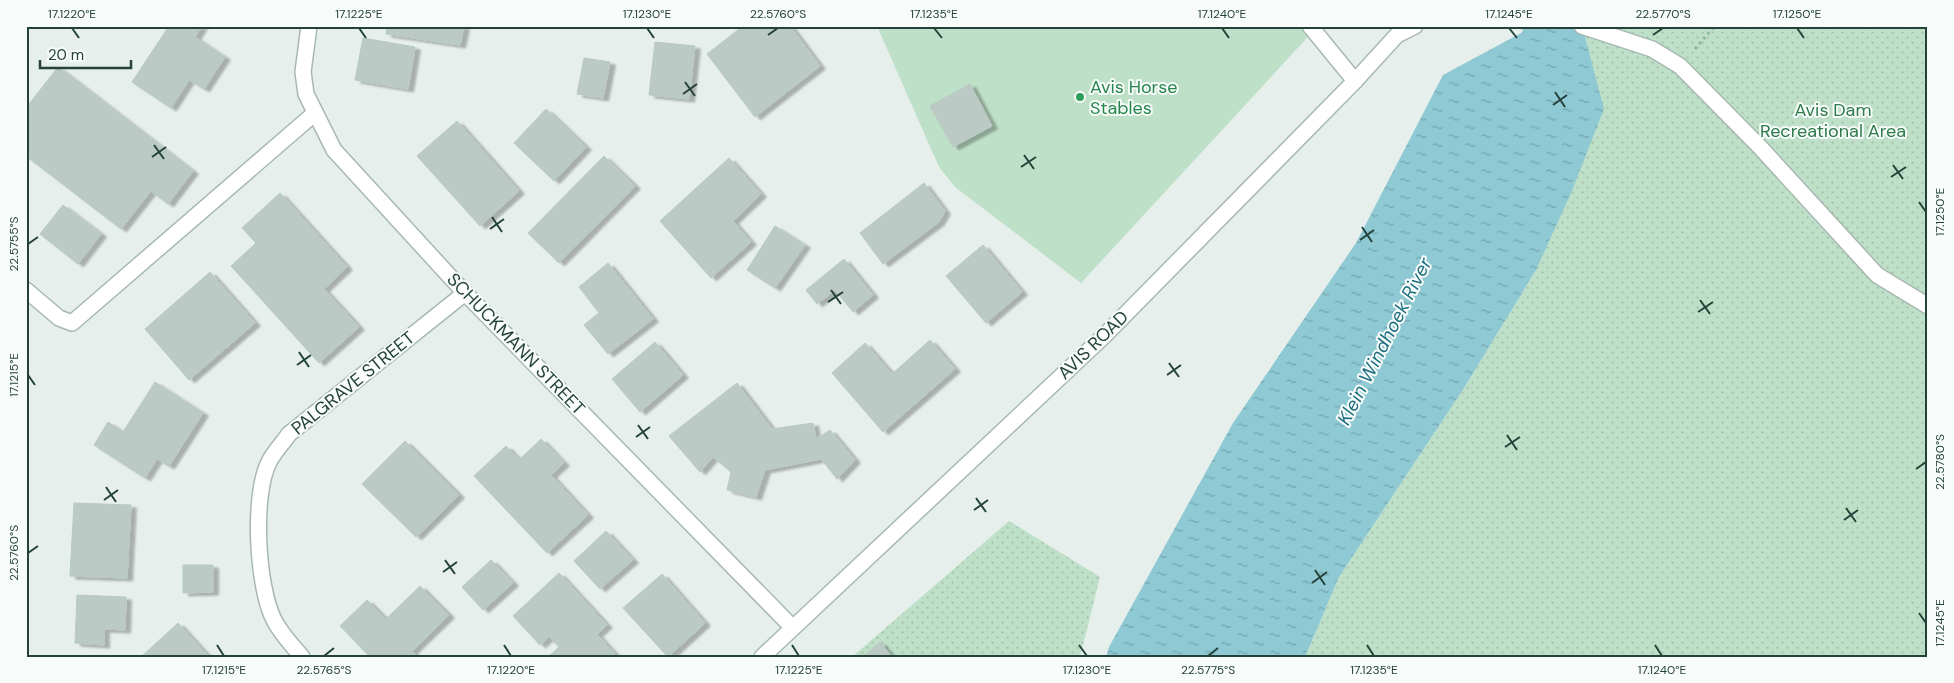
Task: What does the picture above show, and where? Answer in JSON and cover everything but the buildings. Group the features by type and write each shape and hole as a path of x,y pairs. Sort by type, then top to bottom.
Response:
{"street":[{"name":"SCHUCKMANN STREET","path":"309,26 303,72 306,94 334,150 465,293 793,628"},
{"path":"1310,26 1355,81"},
{"name":"AVIS ROAD","path":"762,657 1104,336 1355,81 1397,35 1415,26"},
{"path":"1582,26 1652,49 1680,66 1759,146 1878,275 1928,306"},
{"path":"26,290 59,318 72,323 315,113"},
{"name":"PALGRAVE STREET","path":"302,657 287,640 274,620 268,605 262,578 258,531 260,495 268,462 290,434 465,293"}],"path":[{"path":"1680,66 1716,26"}],"green space":[{"name":"Avis Horse Stables","path":"877,26 1318,26 1081,283 955,187 939,167"},
{"name":"Avis Dam Recreational Area","path":"1518,26 1928,26 1928,657 1305,657 1339,577 1464,388 1536,270 1523,32"},
{"path":"1009,521 1100,577 1080,657 852,657"}],"water":[{"name":"Klein Windhoek River","path":"1524,26 1582,26 1604,109 1571,193 1536,270 1464,388 1339,577 1305,657 1106,657 1109,647 1233,423 1356,243 1443,75 1523,32"}],"place":[{"name":"Avis Horse Stables","path":"1080,97"}]}
